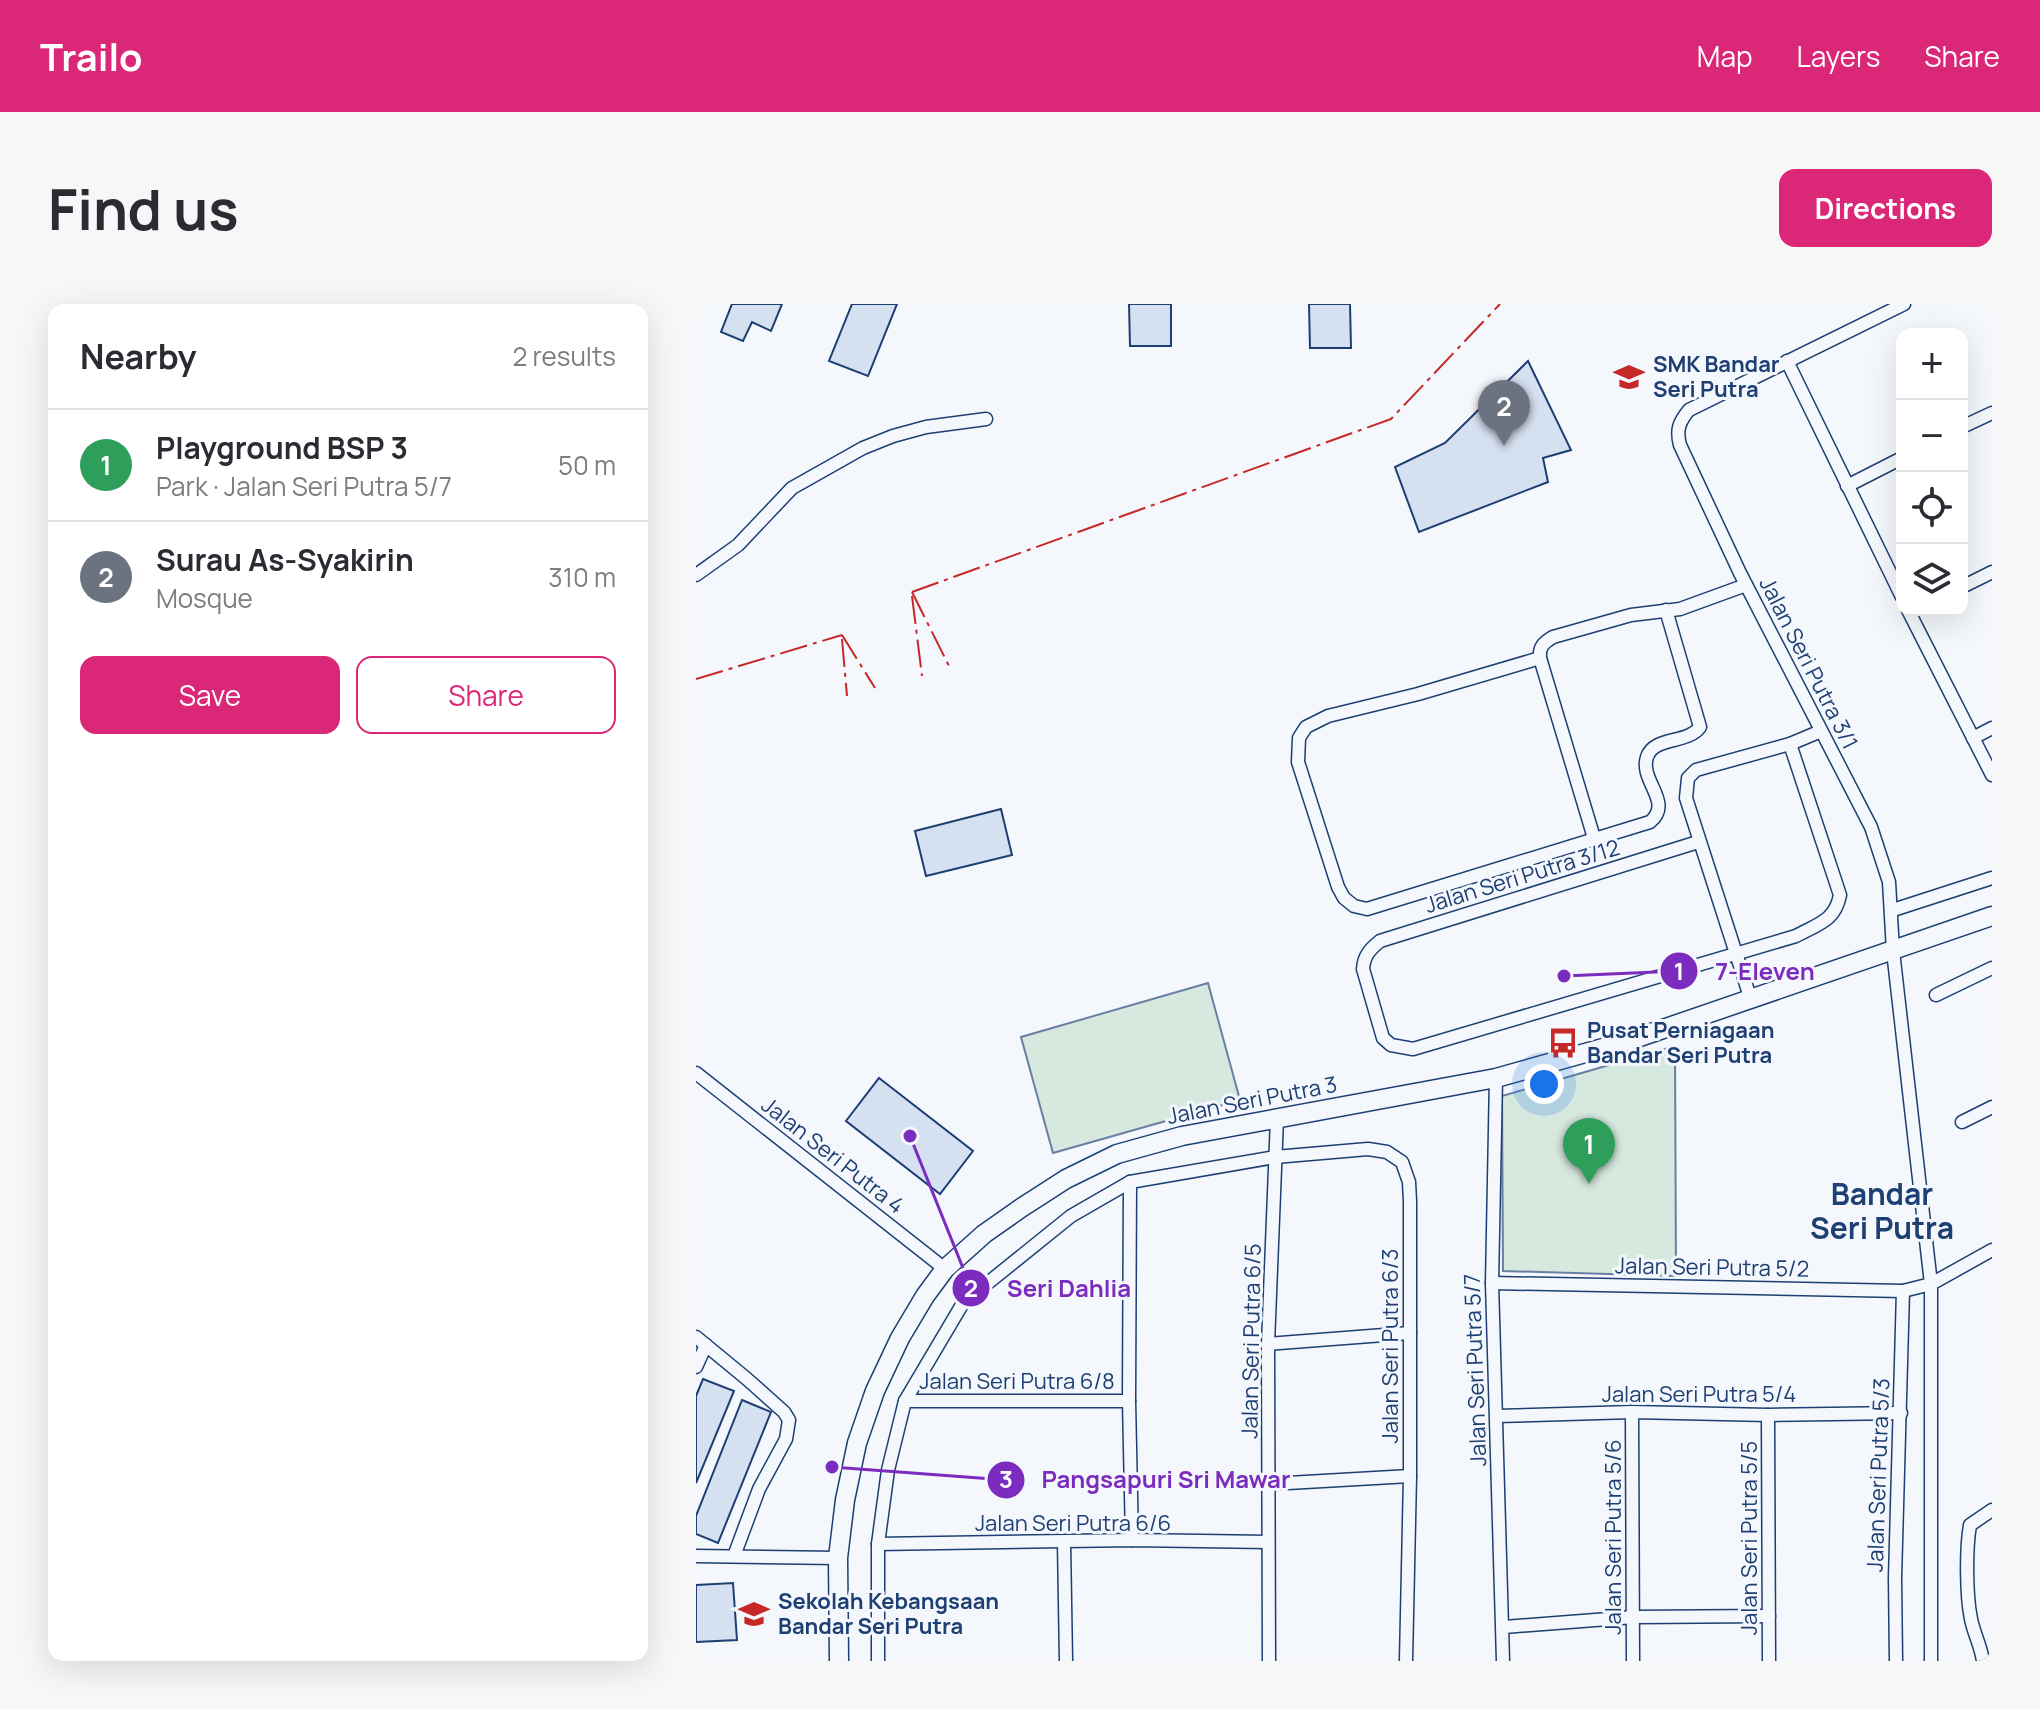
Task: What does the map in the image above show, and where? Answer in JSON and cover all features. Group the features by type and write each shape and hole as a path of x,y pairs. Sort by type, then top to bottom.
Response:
{"street":[{"path":"1896,585 1787,361 1904,304"},
{"name":"Jalan Seri Putra 3/1","path":"1787,361 1689,410 1680,420 1677,433 1746,585 1871,827 1889,882 1893,951 1931,1284 1931,1661"},
{"path":"1968,424 1992,413"},
{"path":"696,575 738,545 792,488 863,448 926,427 986,419"},
{"path":"1847,486 1896,461"},
{"path":"1968,584 1992,572"},
{"path":"1594,838 1539,651 1553,637 1631,615 1680,609 1746,585"},
{"path":"1540,658 1316,720 1306,727 1299,738 1298,762 1338,887 1344,898 1354,906 1367,909 1650,822 1658,816 1660,805 1646,765 1647,755 1654,746 1694,735 1700,727 1666,610"},
{"path":"1914,616 1992,775"},
{"path":"1973,738 1992,728"},
{"path":"1750,997 1698,842 1686,798 1688,778 1696,770 1711,764 1790,744 1821,731"},
{"path":"1735,953 1796,936 1830,918 1837,908 1840,895 1790,744"},
{"name":"Jalan Seri Putra 3/12","path":"1698,842 1380,941 1370,949 1363,969 1383,1038 1391,1045 1413,1049 1735,953"},
{"path":"1893,910 1992,878"},
{"name":"Jalan Seri Putra 3","path":"839,1661 838,1558 845,1500 857,1443 875,1391 900,1338 945,1269 984,1234 1021,1208 1066,1179 1117,1154 1182,1136 1496,1078 1628,1041 1992,916"},
{"path":"1936,995 1992,968"},
{"name":"Jalan Seri Putra 4","path":"696,1073 945,1269"},
{"name":"Jalan Seri Putra 5/7","path":"1496,1078 1492,1283 1503,1661"},
{"path":"1962,1122 1992,1107"},
{"name":"Jalan Seri Putra 6/5","path":"1269,1661 1268,1344 1277,1118"},
{"name":"Jalan Seri Putra 6/3","path":"1275,1157 1368,1149 1387,1152 1402,1162 1409,1182 1410,1476 1406,1661"},
{"path":"878,1661 878,1544 888,1470 905,1401 963,1303 1071,1216 1130,1182 1275,1157"},
{"path":"1130,1182 1132,1540"},
{"name":"Jalan Seri Putra 5/2","path":"1492,1283 1903,1291 1931,1284 1992,1250"},
{"name":"Jalan Seri Putra 5/3","path":"1896,1661 1895,1578 1903,1291"},
{"path":"1268,1344 1410,1333"},
{"path":"696,1367 701,1341 784,1412 789,1420 786,1439 759,1489 734,1556"},
{"name":"Jalan Seri Putra 6/8","path":"905,1401 1129,1401"},
{"name":"Jalan Seri Putra 5/4","path":"1497,1416 1632,1412 1768,1415 1901,1413"},
{"name":"Jalan Seri Putra 5/6","path":"1632,1412 1633,1661"},
{"name":"Jalan Seri Putra 5/5","path":"1768,1415 1769,1661"},
{"path":"1270,1484 1410,1476"},
{"path":"1983,1661 1986,1642 1971,1619 1967,1542 1970,1525 1986,1512"},
{"name":"Jalan Seri Putra 6/6","path":"878,1544 1132,1540 1268,1542"},
{"path":"1064,1542 1066,1661"},
{"path":"696,1556 838,1558"},
{"path":"1504,1627 1634,1617 1769,1616"}],"shaded area":[{"path":"1208,983 1240,1100 1053,1153 1021,1037"},
{"path":"1675,1046 1676,1276 1503,1271 1502,1096"}],"building":[{"path":"732,304 782,304 771,331 752,322 743,341 721,332"},
{"path":"852,304 897,304 868,376 829,361"},
{"path":"1129,304 1171,304 1171,346 1130,346"},
{"path":"1309,304 1350,304 1351,348 1310,348"},
{"path":"1528,361 1571,450 1543,458 1548,482 1419,532 1395,467 1445,443"},
{"path":"1001,809 1012,855 926,876 915,831"},
{"path":"879,1078 973,1151 940,1194 846,1121"},
{"path":"703,1379 734,1391 696,1483 696,1396"},
{"path":"742,1400 771,1412 718,1543 696,1534 696,1516"},
{"path":"733,1583 737,1640 696,1642 696,1585"}],"power":[{"path":"912,592 1391,419 1500,304"},
{"path":"912,592 950,668"},
{"path":"912,596 922,676"},
{"path":"842,635 875,688"},
{"path":"696,679 842,635"},
{"path":"842,639 847,696"}],"place":[{"name":"SMK Bandar Seri Putra","path":"1629,377"},
{"name":"Surau As-Syakirin","path":"1504,446"},
{"name":"7-Eleven","path":"1564,976"},
{"name":"Pusat Perniagaan Bandar Seri Putra","path":"1563,1043"},
{"name":"Seri Dahlia","path":"910,1136"},
{"name":"Playground BSP 3","path":"1589,1184"},
{"name":"Pangsapuri Sri Mawar","path":"832,1467"},
{"name":"Sekolah Kebangsaan Bandar Seri Putra","path":"754,1614"}],"district":[{"name":"Bandar Seri Putra","path":"1882,1212"}]}
